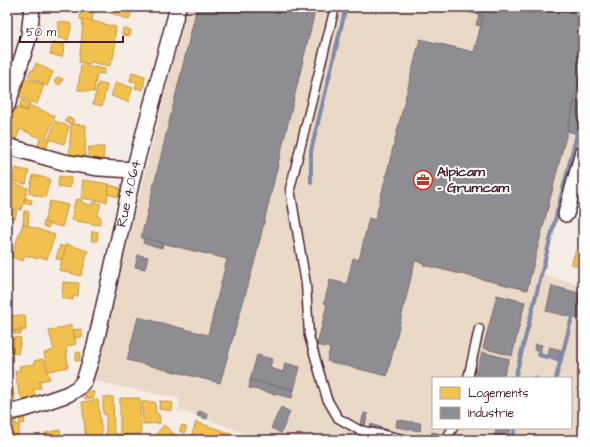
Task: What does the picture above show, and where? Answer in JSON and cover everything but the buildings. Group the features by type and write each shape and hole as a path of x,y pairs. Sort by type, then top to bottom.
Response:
{"street":[{"path":"7,106 29,36 32,7"},
{"name":"Rue 4.064","path":"7,413 28,408 68,394 78,388 84,381 95,346 134,170 178,7"},
{"path":"7,146 63,162 99,168 134,170"},
{"path":"566,214 583,152"}],"lane":[{"path":"335,7 290,189 306,284 309,336 327,399 338,418 359,430 408,440"},
{"path":"468,377 479,329"},
{"path":"445,440 452,429"}],"shaded area":[{"path":"187,7 583,7 583,119 543,275 583,285 583,440 253,440 244,433 186,412 178,411 180,399 92,381"}],"waterway":[{"path":"311,182 311,151 346,7"},
{"path":"515,377 583,110"},
{"path":"556,377 571,317"},
{"path":"540,351 539,355 561,360"},
{"path":"512,440 515,429"}],"place":[{"name":"Alpicam - Grumcam","path":"423,180"}]}
